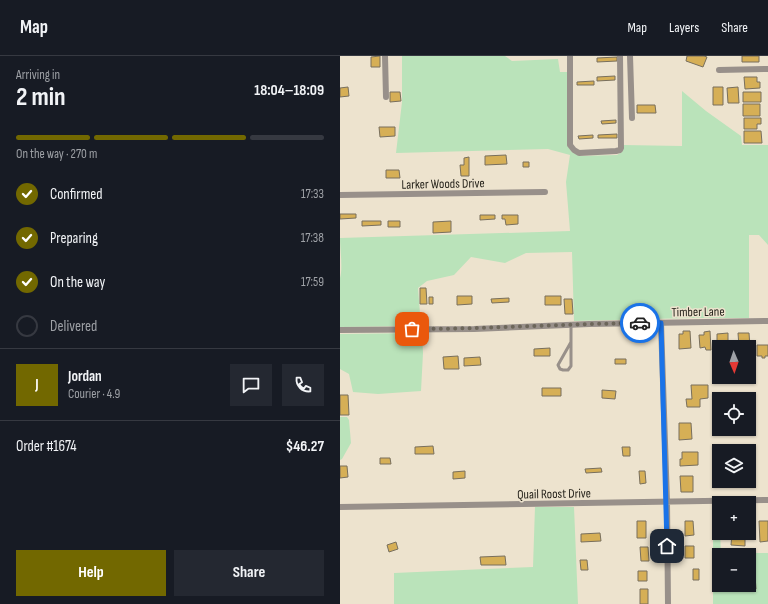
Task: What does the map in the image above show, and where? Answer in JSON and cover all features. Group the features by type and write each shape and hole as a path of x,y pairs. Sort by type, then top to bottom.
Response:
{"street":[{"path":"385,56 386,97"},
{"path":"570,56 570,145 574,150 579,152 616,151 620,150 621,148 620,56"},
{"path":"630,56 632,118"},
{"path":"719,70 768,69"},
{"name":"Larker Woods Drive","path":"340,195 546,192"},
{"name":"Timber Lane","path":"340,330 474,329 570,324 768,321"},
{"path":"661,323 667,502 668,604"},
{"name":"Quail Roost Drive","path":"340,507 768,500"}],"lane":[{"path":"570,324 571,366 568,370 563,370 560,369 558,365 570,342"}],"green space":[{"path":"402,56 505,56 512,61 558,59 560,72 567,72 567,145 572,152 580,156 617,155 622,152 624,145 682,146 682,91 706,111 741,136 742,145 768,145 768,245 759,235 749,235 749,318 574,321 572,252 526,253 505,263 471,257 454,275 427,281 418,288 421,326 340,327 340,238 570,231 566,182 570,155 548,149 396,153 402,102"},
{"path":"422,333 423,353 421,391 378,394 353,392 349,374 340,369 340,334"},
{"path":"340,417 347,417 349,420 351,443 340,460"},
{"path":"535,507 574,507 578,604 394,604 394,573 533,567"},
{"path":"713,540 720,540 721,548 713,548"},
{"path":"756,553 768,553 768,604 713,604 713,592 756,592"}],"building":[{"path":"380,56 380,67 371,67 371,57"},
{"path":"687,56 707,57 703,67 686,61"},
{"path":"742,56 759,56 759,62 742,62"},
{"path":"617,57 617,61 597,62 597,58"},
{"path":"615,76 615,80 597,81 597,77"},
{"path":"744,77 757,77 757,82 760,82 760,88 745,89"},
{"path":"594,81 594,85 577,85 577,82"},
{"path":"348,87 349,96 340,97 340,88"},
{"path":"713,87 723,87 723,105 713,105"},
{"path":"738,87 739,103 728,103 727,88"},
{"path":"390,92 400,92 401,101 390,102"},
{"path":"743,92 761,92 761,102 743,102"},
{"path":"743,104 760,104 760,116 743,116"},
{"path":"637,105 655,105 656,113 637,113"},
{"path":"744,118 761,118 761,124 757,124 757,129 744,129"},
{"path":"616,120 616,123 602,124 601,121"},
{"path":"379,127 395,127 395,136 380,137"},
{"path":"744,131 761,131 762,143 744,143"},
{"path":"617,134 617,138 598,138 598,135"},
{"path":"593,135 593,138 579,139 578,136"},
{"path":"506,155 507,164 485,165 485,156"},
{"path":"469,157 469,176 461,176 460,165 464,165 464,158"},
{"path":"523,162 529,162 529,167 523,167"},
{"path":"386,170 399,170 400,178 386,178"},
{"path":"340,214 356,214 356,218 340,219"},
{"path":"480,215 495,215 495,219 480,220"},
{"path":"502,215 518,215 518,224 506,225 505,219 502,219"},
{"path":"362,221 381,221 381,225 362,226"},
{"path":"388,221 400,221 400,227 388,227"},
{"path":"451,221 451,232 433,233 433,222"},
{"path":"420,288 426,288 427,304 420,304"},
{"path":"457,296 472,296 472,304 457,305"},
{"path":"545,296 561,296 561,305 545,305"},
{"path":"429,297 433,297 433,304 429,304"},
{"path":"509,298 509,302 492,303 491,299"},
{"path":"564,299 572,299 573,314 565,314"},
{"path":"683,331 690,331 691,348 679,349 679,334 683,334"},
{"path":"710,331 711,350 706,350 705,347 700,348 699,335 704,335 704,332"},
{"path":"728,333 728,340 717,340 717,334"},
{"path":"738,333 749,333 750,340 738,340"},
{"path":"757,345 768,345 768,356 762,358 762,356 757,356"},
{"path":"550,348 550,356 534,356 534,349"},
{"path":"458,356 459,369 444,369 443,357"},
{"path":"480,357 481,365 464,366 464,358"},
{"path":"615,359 626,359 626,364 615,364"},
{"path":"691,385 708,385 708,398 700,399 700,407 687,407 686,399 692,399"},
{"path":"542,388 561,388 561,396 542,396"},
{"path":"602,390 616,391 615,399 602,398"},
{"path":"340,395 348,395 349,415 340,415"},
{"path":"679,423 691,423 692,439 679,440"},
{"path":"433,446 434,454 415,454 415,447"},
{"path":"622,447 630,447 630,456 623,456"},
{"path":"682,452 698,452 698,465 680,466"},
{"path":"380,458 390,458 391,464 380,464"},
{"path":"340,466 347,466 348,477 340,478"},
{"path":"601,468 602,472 586,473 585,469"},
{"path":"465,471 465,478 453,479 453,472"},
{"path":"639,471 645,471 646,483 640,484"},
{"path":"680,476 693,476 693,492 681,492"},
{"path":"637,521 646,521 646,538 637,538"},
{"path":"685,521 693,521 694,535 685,536"},
{"path":"759,521 768,521 768,541 760,542"},
{"path":"600,533 601,541 581,542 581,534"},
{"path":"731,540 745,540 745,546 731,545"},
{"path":"396,542 398,549 389,552 387,545"},
{"path":"685,546 694,546 694,558 685,558"},
{"path":"640,547 648,547 649,561 641,561"},
{"path":"505,556 506,565 481,565 480,557"},
{"path":"580,560 587,560 588,570 581,570"},
{"path":"693,569 699,569 699,580 693,580"},
{"path":"638,571 647,571 647,581 638,581"},
{"path":"640,589 648,589 648,604 640,604"}],"way so far":[{"path":"412,329 474,329 640,323"}],"route":[{"path":"640,323 661,323 667,546"}]}
